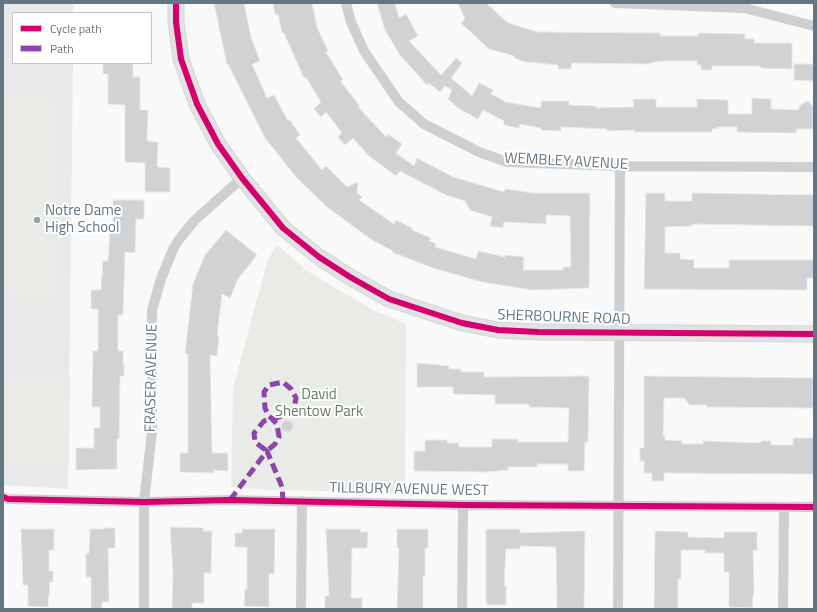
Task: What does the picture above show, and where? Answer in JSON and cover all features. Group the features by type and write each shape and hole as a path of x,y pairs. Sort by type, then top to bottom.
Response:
{"street":[{"name":"SHERBOURNE ROAD","path":"176,3 176,22 181,59 197,104 218,144 242,178 283,228 320,257 350,277 389,298 462,323 498,330 538,332 814,334"},
{"name":"WEMBLEY AVENUE","path":"346,3 351,22 364,51 399,102 424,124 479,152 507,162 620,166 814,167"},
{"path":"615,3 744,8 814,26"},
{"path":"618,609 620,166"},
{"name":"FRASER AVENUE","path":"144,609 144,502 152,432 152,310 161,279 174,247 195,220 242,178"},
{"name":"TILLBURY AVENUE WEST","path":"3,497 8,499 144,502 302,501 463,505 814,507"},
{"path":"301,609 302,501"},
{"path":"462,609 463,505"},
{"path":"783,609 784,507"}],"shaded area":[{"name":"Notre Dame High School","path":"3,3 73,3 73,12 12,12 12,64 73,64 68,489 3,485"}],"green space":[{"path":"3,100 53,100 53,299 3,298"},
{"name":"David Shentow Park","path":"277,245 306,270 327,283 375,311 406,324 405,493 270,490 231,487 233,388 268,259"},
{"path":"5,375 70,377 69,463 4,462"}],"building":[{"path":"214,3 244,3 251,37 260,61 252,64 267,98 274,95 288,121 290,120 300,135 296,138 322,170 326,166 347,187 358,182 357,193 362,197 359,200 394,224 396,220 412,228 412,230 431,238 429,241 436,244 435,247 476,259 478,251 505,257 505,255 524,257 523,270 563,270 563,267 571,267 570,216 546,215 546,224 504,222 503,228 490,226 492,217 470,210 465,201 446,195 400,171 396,176 369,156 353,138 345,145 338,137 342,133 326,112 321,117 314,109 321,102 306,77 304,78 284,33 282,33 278,14 275,15 273,3 312,3 317,27 328,51 326,52 343,80 340,81 360,106 358,107 386,137 388,134 402,144 396,153 414,166 417,158 453,177 504,192 505,189 533,193 590,193 589,288 532,290 482,282 433,268 392,252 393,251 372,240 327,207 297,178 265,138 228,64 227,65"},
{"path":"377,3 395,3 399,18 406,14 418,36 409,41 441,75 456,58 462,63 451,78 472,96 479,83 493,90 491,94 506,102 541,108 541,101 569,101 569,105 596,106 596,108 634,107 633,99 656,99 656,107 697,107 697,99 728,100 728,114 752,114 752,98 771,99 771,109 798,110 800,105 808,101 813,107 813,129 797,129 796,133 737,132 737,127 717,127 717,129 712,129 712,132 634,132 634,130 607,131 607,129 561,127 561,131 541,130 541,128 520,124 519,128 504,125 504,121 483,110 478,119 458,108 448,99 452,90 445,86 440,92 429,83 427,85 400,55 385,30"},
{"path":"458,3 486,3 508,23 538,32 660,33 660,36 698,36 698,33 745,34 745,39 754,39 754,43 792,43 792,69 760,68 761,66 712,66 712,70 701,70 701,65 697,65 697,61 660,61 646,64 572,63 571,69 558,69 558,65 526,62 514,58 514,56 489,49 461,23 465,19"},
{"path":"103,64 133,64 133,77 140,77 140,110 148,110 147,141 158,142 157,167 170,168 170,192 145,192 145,163 125,162 125,105 108,104 108,74 103,74"},
{"path":"794,64 814,64 814,81 794,80"},
{"path":"646,193 665,193 665,201 692,201 692,193 814,195 814,226 692,224 692,226 665,227 665,253 680,253 680,259 694,260 694,268 729,268 729,260 814,260 814,278 807,278 807,290 644,289"},
{"path":"113,200 144,200 144,219 136,219 135,253 125,252 123,315 118,315 118,351 123,351 124,376 120,376 117,469 76,470 76,448 94,448 94,428 100,428 100,407 92,407 93,351 98,351 98,309 91,309 91,290 101,290 103,261 108,261 110,231 113,231"},
{"path":"226,230 257,255 238,279 230,298 222,294 217,336 219,336 217,356 210,355 212,453 228,453 228,471 214,470 214,473 180,472 180,453 188,453 188,354 185,353 193,284 205,255"},
{"path":"417,363 449,366 449,369 461,369 461,372 484,372 484,377 589,376 588,442 585,442 584,471 568,471 568,464 537,464 537,467 508,467 508,470 486,472 414,471 414,451 425,451 425,440 447,440 447,443 459,443 459,447 492,447 492,439 518,439 518,442 568,442 569,408 529,407 529,404 495,404 495,395 453,394 453,387 417,387"},
{"path":"644,376 813,378 813,408 707,407 707,405 690,405 684,398 664,398 663,436 665,436 665,440 682,441 682,444 703,444 703,441 761,443 761,441 771,441 771,445 793,445 793,438 814,438 814,474 664,473 664,481 652,481 652,473 644,473 644,461 640,461 640,448 644,448"},
{"path":"285,420 289,420 293,426 289,432 285,432 281,428 281,424"},
{"path":"170,527 204,528 203,531 212,531 211,573 204,573 204,603 192,603 192,609 172,609 173,573"},
{"path":"115,528 115,548 108,548 109,602 102,602 102,609 91,609 91,577 86,577 86,553 89,553 90,529"},
{"path":"21,529 54,529 54,550 49,550 49,571 53,571 53,582 50,582 48,607 28,606 28,585 23,585"},
{"path":"242,529 275,529 274,574 269,574 269,607 244,606 245,589 247,589 247,547 235,547 235,533 242,533"},
{"path":"326,529 360,529 360,532 368,532 367,548 352,548 351,598 362,598 362,609 325,609 325,596 329,596"},
{"path":"397,529 428,529 428,548 425,548 425,576 423,576 423,609 397,609 399,548 397,548"},
{"path":"486,529 520,529 520,533 585,531 584,609 557,609 556,547 520,546 520,549 506,549 504,585 506,585 506,605 487,605"},
{"path":"655,531 688,532 688,537 724,538 724,532 757,532 757,551 753,550 754,588 752,608 729,607 729,572 724,572 724,553 705,553 705,550 681,550 681,579 678,579 678,609 654,609"}],"marked path":[{"path":"272,419 264,421 254,433 255,442 267,451 275,444 279,437 277,424 268,415 265,408 264,392 269,385 283,382 291,389 296,398 294,408 289,414 272,419"},
{"path":"230,500 267,451 282,487 283,501"}],"cycle path":[{"path":"176,3 176,22 181,59 197,104 218,144 242,178 283,228 319,257 350,277 389,299 462,323 498,330 538,332 814,334"},
{"path":"3,497 8,499 144,502 230,500 463,505 814,507"}],"place":[{"name":"Notre Dame High School","path":"37,220"}]}
